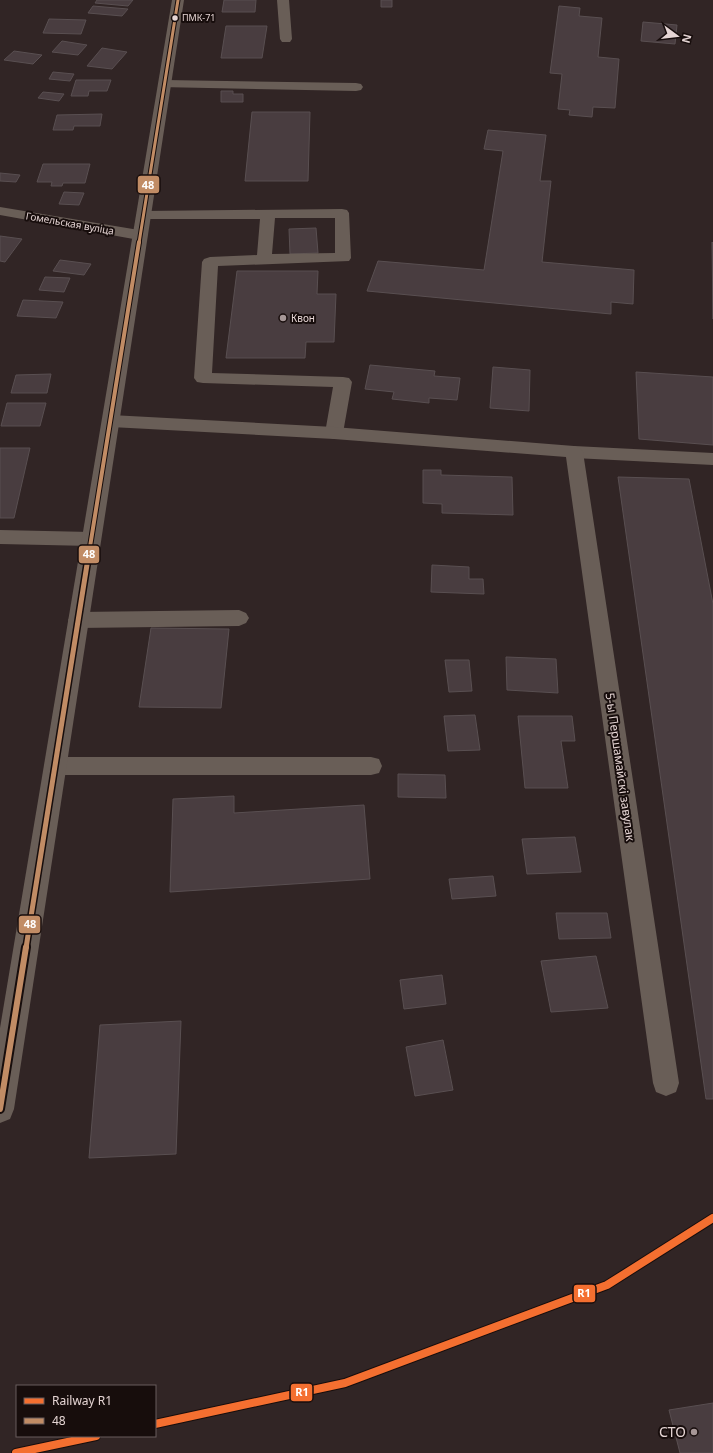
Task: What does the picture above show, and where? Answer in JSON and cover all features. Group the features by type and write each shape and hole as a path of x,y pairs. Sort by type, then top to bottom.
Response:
{"street":[{"path":"0,1109 111,421 139,235 144,215 178,0"},
{"path":"283,0 286,39"},
{"path":"164,84 356,87"},
{"name":"Гомельская вуліца","path":"0,212 139,235"},
{"path":"144,215 342,213 343,258 264,259 210,262 203,378 343,382 334,433"},
{"path":"264,259 268,214"},
{"path":"111,421 334,433 574,452 713,459"},
{"name":"5-ы Першамайскі завулак","path":"574,452 666,1083"},
{"path":"0,537 91,539"},
{"path":"78,620 239,618"},
{"path":"55,766 371,766"}],"building":[{"path":"97,0 133,0 128,6 95,3"},
{"path":"224,0 256,0 255,12 222,12"},
{"path":"381,0 392,0 392,7 381,7"},
{"path":"93,6 128,9 122,16 88,13"},
{"path":"559,6 580,8 579,16 602,18 598,57 619,59 615,108 593,107 592,117 569,115 570,110 558,109 562,74 550,73"},
{"path":"49,19 86,20 81,34 43,33"},
{"path":"643,22 677,25 675,44 641,41"},
{"path":"226,26 267,26 262,58 221,58"},
{"path":"62,41 87,45 78,55 52,52"},
{"path":"102,48 127,52 112,69 87,66"},
{"path":"14,51 42,55 33,64 4,60"},
{"path":"53,72 74,74 70,81 49,79"},
{"path":"76,80 111,80 107,91 89,91 88,96 71,96"},
{"path":"221,91 233,91 233,94 243,94 243,102 221,102"},
{"path":"43,92 64,94 59,101 38,98"},
{"path":"252,112 310,112 308,181 245,181"},
{"path":"102,114 100,126 74,126 73,130 53,130 57,115"},
{"path":"488,130 546,135 540,181 551,181 542,262 634,270 633,304 611,302 611,314 367,291 378,261 484,270 503,151 484,149"},
{"path":"43,164 90,164 85,183 63,183 62,186 51,186 52,182 37,182"},
{"path":"0,173 20,175 16,182 0,181"},
{"path":"64,192 84,193 79,205 59,204"},
{"path":"316,228 318,253 290,254 289,229"},
{"path":"0,236 22,239 5,262 0,261"},
{"path":"712,242 713,243 713,319"},
{"path":"60,260 91,264 84,275 53,271"},
{"name":"Квон","path":"237,271 318,271 317,294 336,294 334,342 306,342 305,358 226,358"},
{"path":"45,277 70,278 64,292 39,290"},
{"path":"23,300 63,302 56,318 17,316"},
{"path":"370,365 435,371 434,376 460,378 457,400 429,398 429,403 392,399 394,392 365,389"},
{"path":"493,367 530,370 529,411 490,408"},
{"path":"636,372 713,377 713,445 639,439"},
{"path":"51,374 47,393 11,393 16,375"},
{"path":"7,403 46,403 40,426 1,426"},
{"path":"0,448 30,448 14,518 0,518"},
{"path":"423,470 441,470 441,475 512,477 513,515 442,513 442,504 423,503"},
{"path":"618,477 689,479 713,604 713,1099 706,1099"},
{"path":"432,565 469,567 469,579 483,579 484,594 431,592"},
{"path":"151,628 229,629 221,708 139,707"},
{"path":"506,657 556,659 558,693 507,690"},
{"path":"445,660 469,660 472,691 449,692"},
{"path":"475,715 480,750 448,751 444,716"},
{"path":"518,716 572,716 575,741 561,741 568,788 525,788"},
{"path":"398,774 445,775 446,798 398,797"},
{"path":"234,796 234,813 364,805 370,879 170,892 173,799"},
{"path":"575,837 581,872 527,874 522,839"},
{"path":"493,876 496,896 452,899 449,879"},
{"path":"556,913 607,913 611,938 559,939"},
{"path":"596,956 608,1008 551,1012 541,961"},
{"path":"442,975 446,1004 404,1009 400,980"},
{"path":"181,1021 176,1154 89,1158 100,1025"},
{"path":"443,1040 453,1090 415,1096 406,1047"},
{"name":"СТО","path":"713,1403 713,1453 680,1453 669,1410"}],"rail line":[{"name":"R1","path":"156,1424 345,1383 607,1285 713,1218"},
{"name":"R1","path":"16,1453 91,1437"}],"transit line":[{"name":"48","path":"0,1109 178,0"}],"place":[{"name":"ПМК-71","path":"175,18"},
{"name":"Квон","path":"283,318"},
{"name":"СТО","path":"694,1432"}]}
